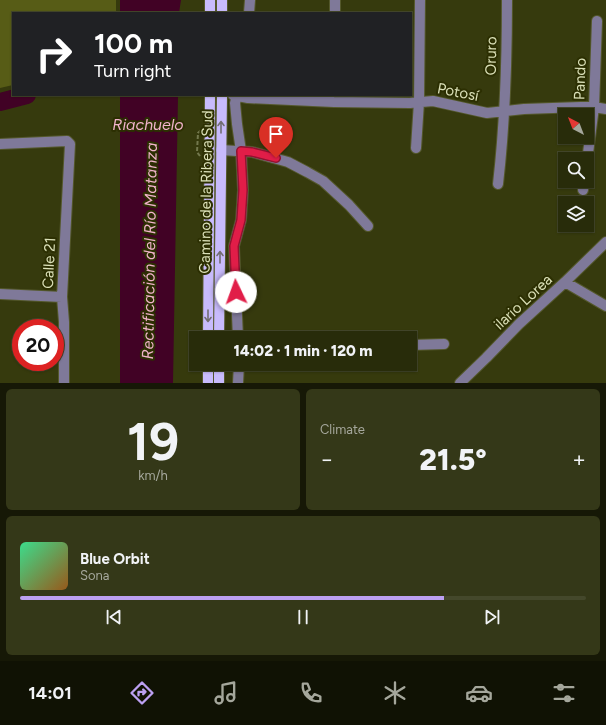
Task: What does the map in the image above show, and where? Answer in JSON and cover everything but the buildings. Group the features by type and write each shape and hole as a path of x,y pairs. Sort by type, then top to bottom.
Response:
{"main road":[{"path":"210,0 210,12"},
{"path":"222,0 222,12"},
{"name":"Camino de la Ribera Sud","path":"208,331 210,96"},
{"name":"Camino de la Ribera Sud","path":"219,331 222,96"},
{"path":"208,371 208,383"},
{"path":"219,371 219,383"}],"street":[{"path":"249,12 250,0"},
{"path":"335,0 335,12"},
{"path":"416,148 419,102 420,0"},
{"name":"Oruro","path":"498,184 504,111 507,0"},
{"name":"Pando","path":"588,152 594,107 597,21"},
{"path":"235,96 241,151 243,190 241,220 234,246 238,331"},
{"name":"Potosí","path":"235,96 334,98 410,104 433,101 487,113 524,109 594,107 606,109"},
{"name":"Calle 21","path":"0,144 67,141 70,144 62,297 64,322 64,383"},
{"path":"221,150 252,152 288,162 323,181 349,205 368,226"},
{"name":"ilario Lorea","path":"460,383 519,324 606,242"},
{"path":"565,282 606,306"},
{"path":"0,294 62,297"},
{"path":"417,345 444,344"},
{"path":"238,371 238,383"}],"green space":[{"path":"0,0 116,0 116,12 12,12 12,85 0,88"}],"water":[{"path":"120,0 181,0 179,12 120,12"},
{"name":"Riachuelo","path":"120,96 178,96 173,383 120,383"}],"waterway":[{"path":"0,102 23,96"}],"route":[{"path":"236,292 234,246 241,220 243,190 241,151 264,154 276,158"}],"water label":[{"name":"Rectificación del Río Matanza","path":"149,251"}]}
